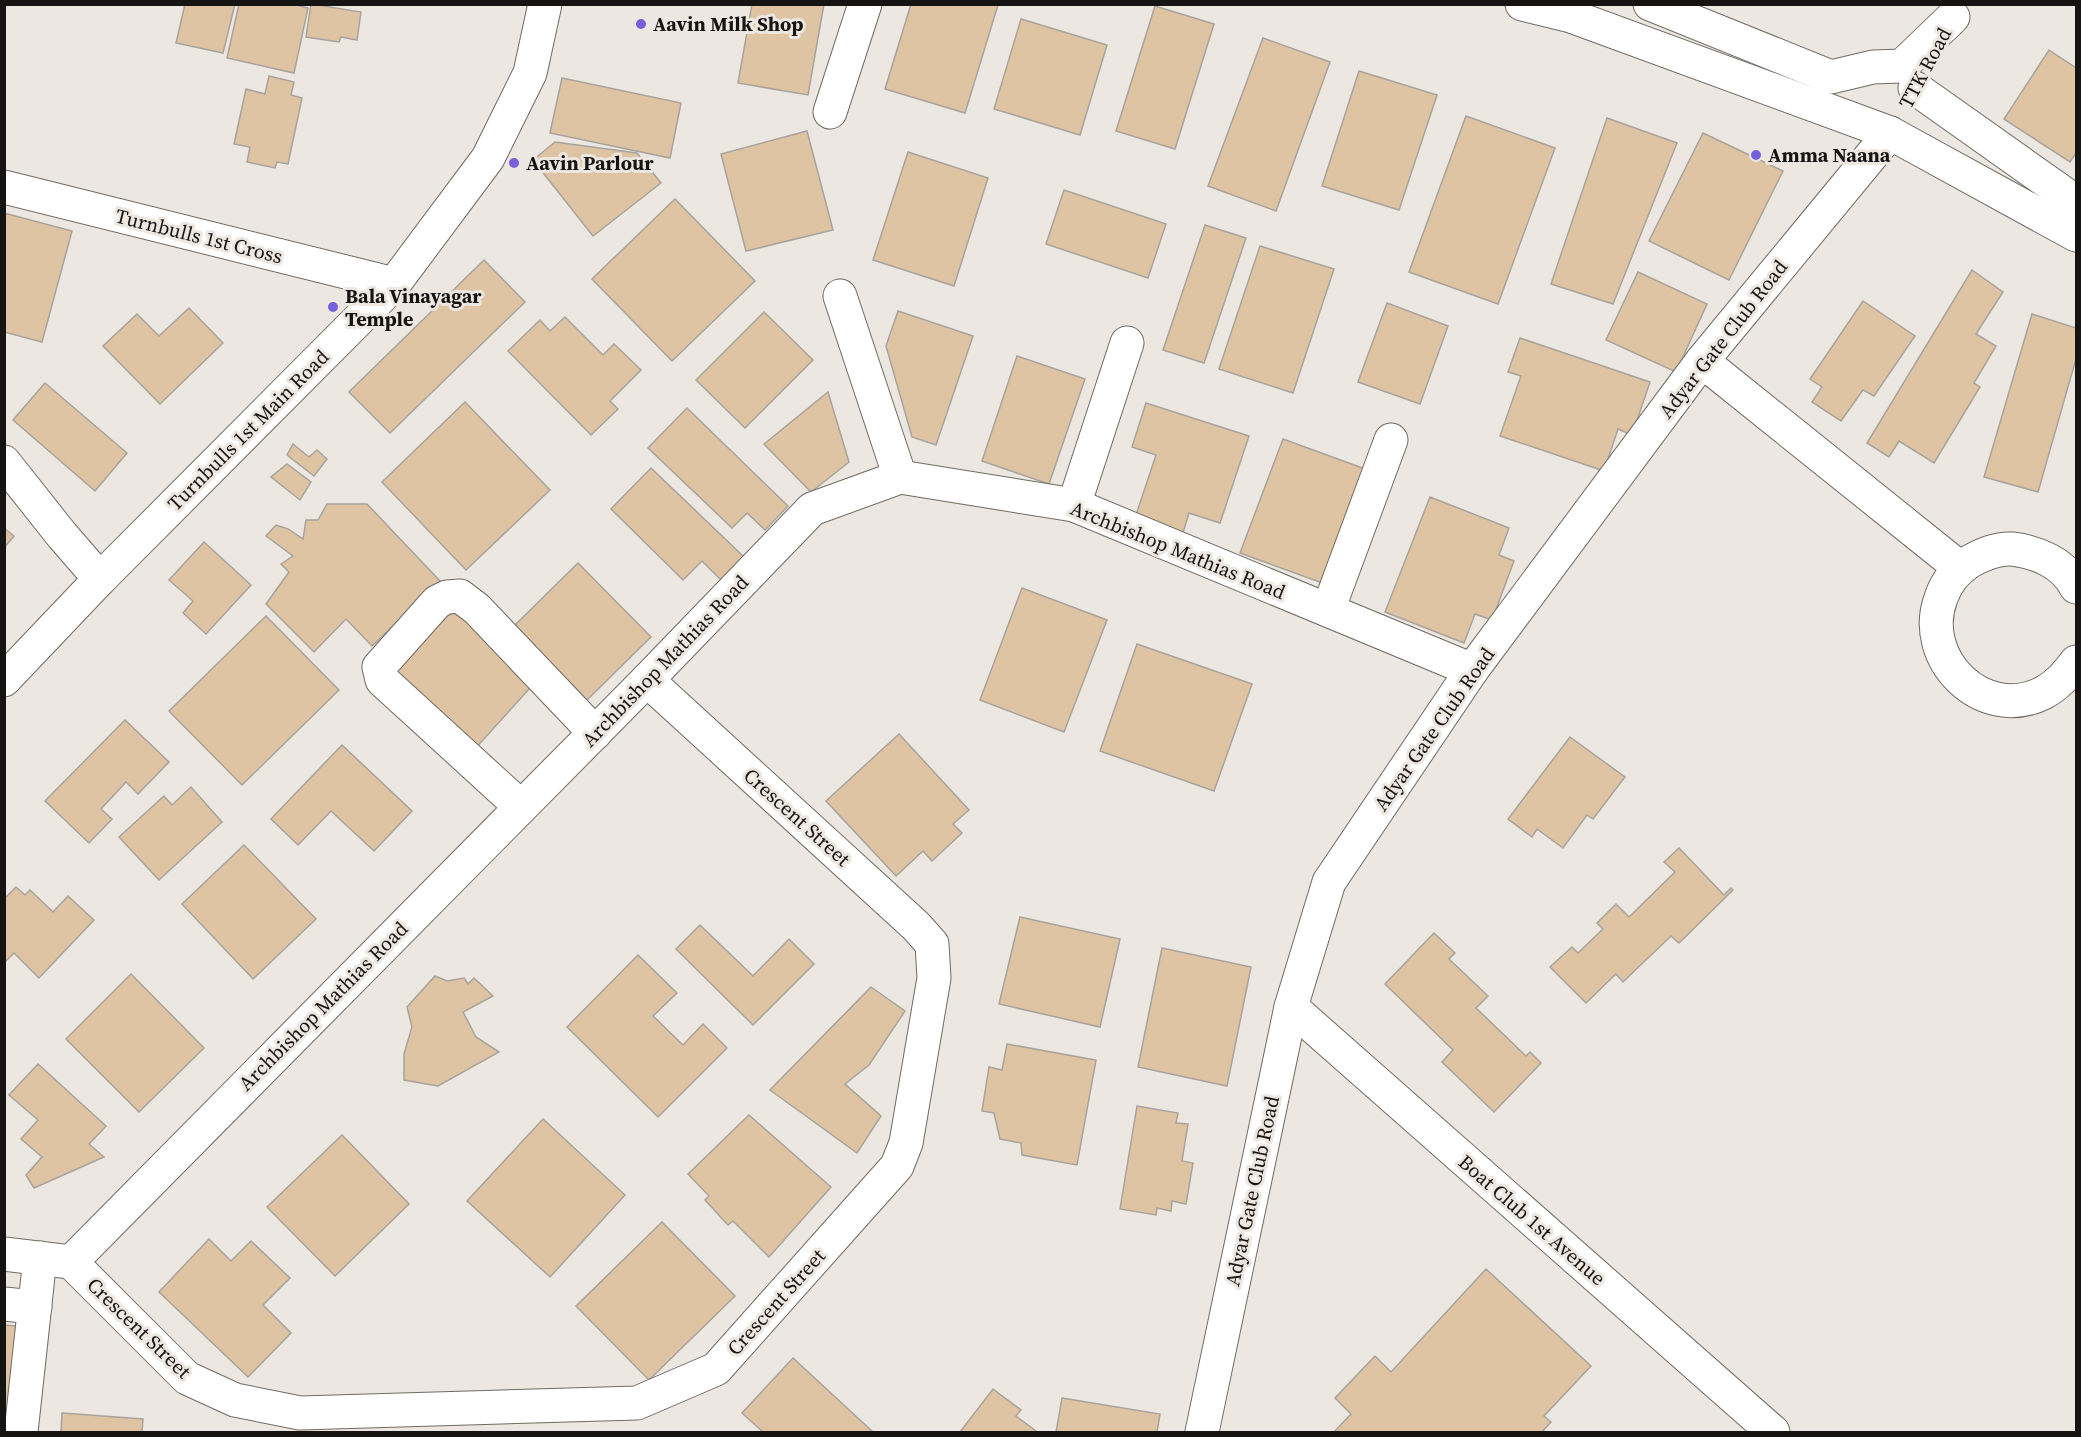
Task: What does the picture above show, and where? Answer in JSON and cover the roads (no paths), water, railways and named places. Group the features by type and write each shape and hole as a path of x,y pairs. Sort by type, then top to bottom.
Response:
{"street":[{"name":"Turnbulls 1st Main Road","path":"4,680 100,579 394,284 488,158 530,73 544,4"},
{"path":"830,112 865,4"},
{"path":"1522,4 1571,15 1890,133 2076,235"},
{"path":"1650,4 1831,77 1873,67 1902,66 1958,11"},
{"name":"TTK Road","path":"1890,133 1958,11"},
{"path":"1915,88 2076,202"},
{"name":"Adyar Gate Club Road","path":"1202,1432 1291,1007 1329,882 1473,670 1702,361 1890,133"},
{"name":"Turnbulls 1st Cross","path":"4,188 394,284"},
{"path":"840,296 900,477"},
{"path":"1074,505 1127,343"},
{"path":"1702,361 1960,568"},
{"path":"1328,610 1391,440"},
{"path":"4,462 100,579"},
{"name":"Archbishop Mathias Road","path":"55,1260 521,807 812,509 900,477 1074,505 1473,670"},
{"path":"2076,587 2057,564 2034,552 2008,549 1983,554 1960,568 1945,586 1937,609 1935,632 1942,655 1954,675 1973,690 1995,698 2019,700 2042,693 2064,679 2076,662"},
{"path":"521,807 382,680 379,667 437,603 447,597 460,596 477,609 595,733"},
{"name":"Crescent Street","path":"55,1260 187,1378 235,1400 300,1413 637,1403 716,1369 897,1166 906,1143 934,978 932,944 916,926 647,680"},
{"name":"Boat Club 1st Avenue","path":"1291,1007 1773,1432"},
{"path":"4,1254 55,1260"},
{"path":"21,1432 20,1306 55,1260"}],"place":[{"name":"Aavin Milk Shop","path":"641,24"},
{"name":"Amma Naana","path":"1756,155"},
{"name":"Aavin Parlour","path":"514,163"},
{"name":"Bala Vinayagar Temple","path":"333,307"}]}
